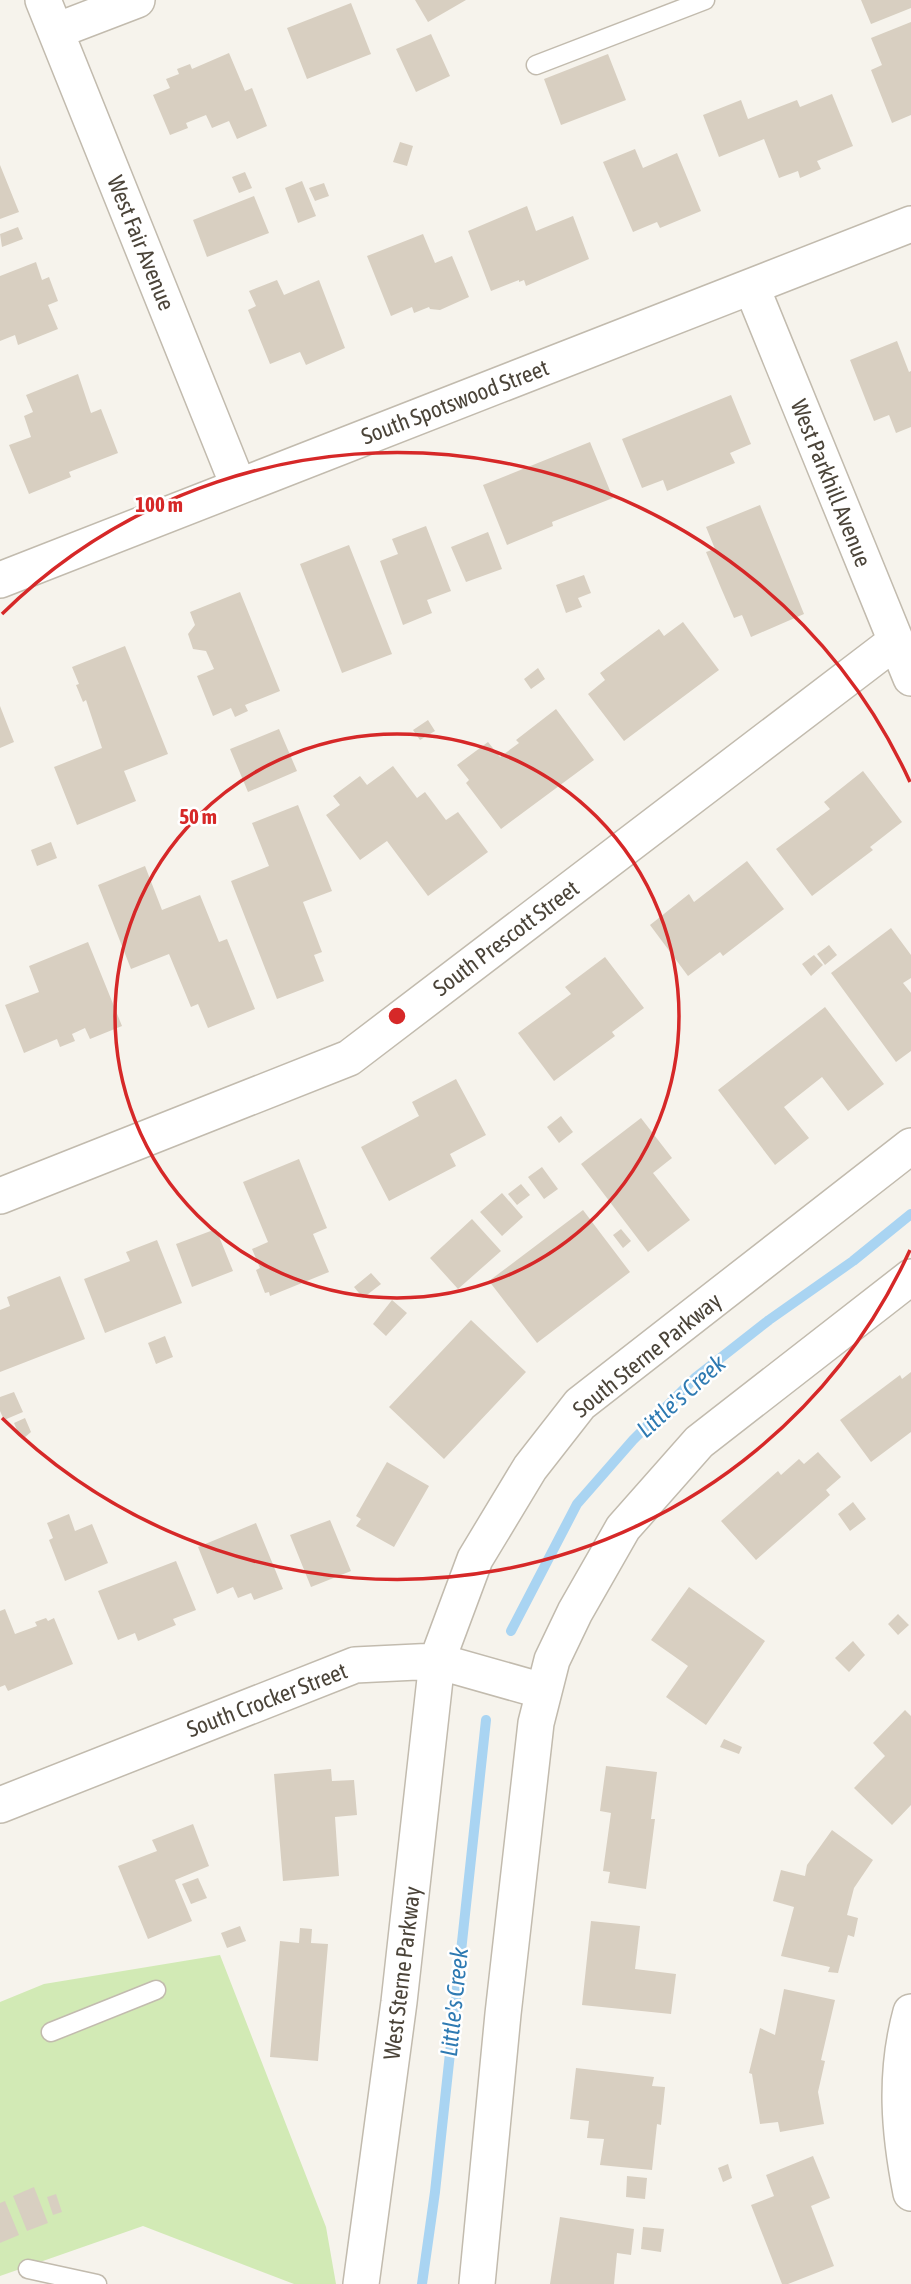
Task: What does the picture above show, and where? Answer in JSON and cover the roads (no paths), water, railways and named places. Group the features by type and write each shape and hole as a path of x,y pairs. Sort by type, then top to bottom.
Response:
{"street":[{"path":"50,15 137,0"},
{"name":"West Fair Avenue","path":"50,15 238,485"},
{"name":"South Spotswood Street","path":"0,580 238,485 911,225"},
{"name":"West Parkhill Avenue","path":"752,288 911,678"},
{"name":"South Prescott Street","path":"0,1196 349,1058 896,641"},
{"name":"South Sterne Parkway","path":"437,1661 475,1559 530,1468 580,1404 911,1146"},
{"path":"477,2284 503,2014 536,1724 552,1660 575,1612 623,1528 699,1442 911,1278"},
{"name":"South Crocker Street","path":"0,1805 355,1665 437,1661 543,1691"},
{"name":"West Sterne Parkway","path":"361,2284 400,2002 437,1661"},
{"path":"911,2012 905,2033 900,2084 901,2141 911,2193"}],"lane":[{"path":"536,65 705,0"},
{"path":"51,2032 156,1990"},
{"path":"28,2269 97,2284"}],"waterway":[{"name":"Little's Creek","path":"511,1631 577,1504 633,1440 695,1378 769,1320 853,1261 911,1214"},
{"name":"Little's Creek","path":"422,2284 435,2192 486,1720"}]}
